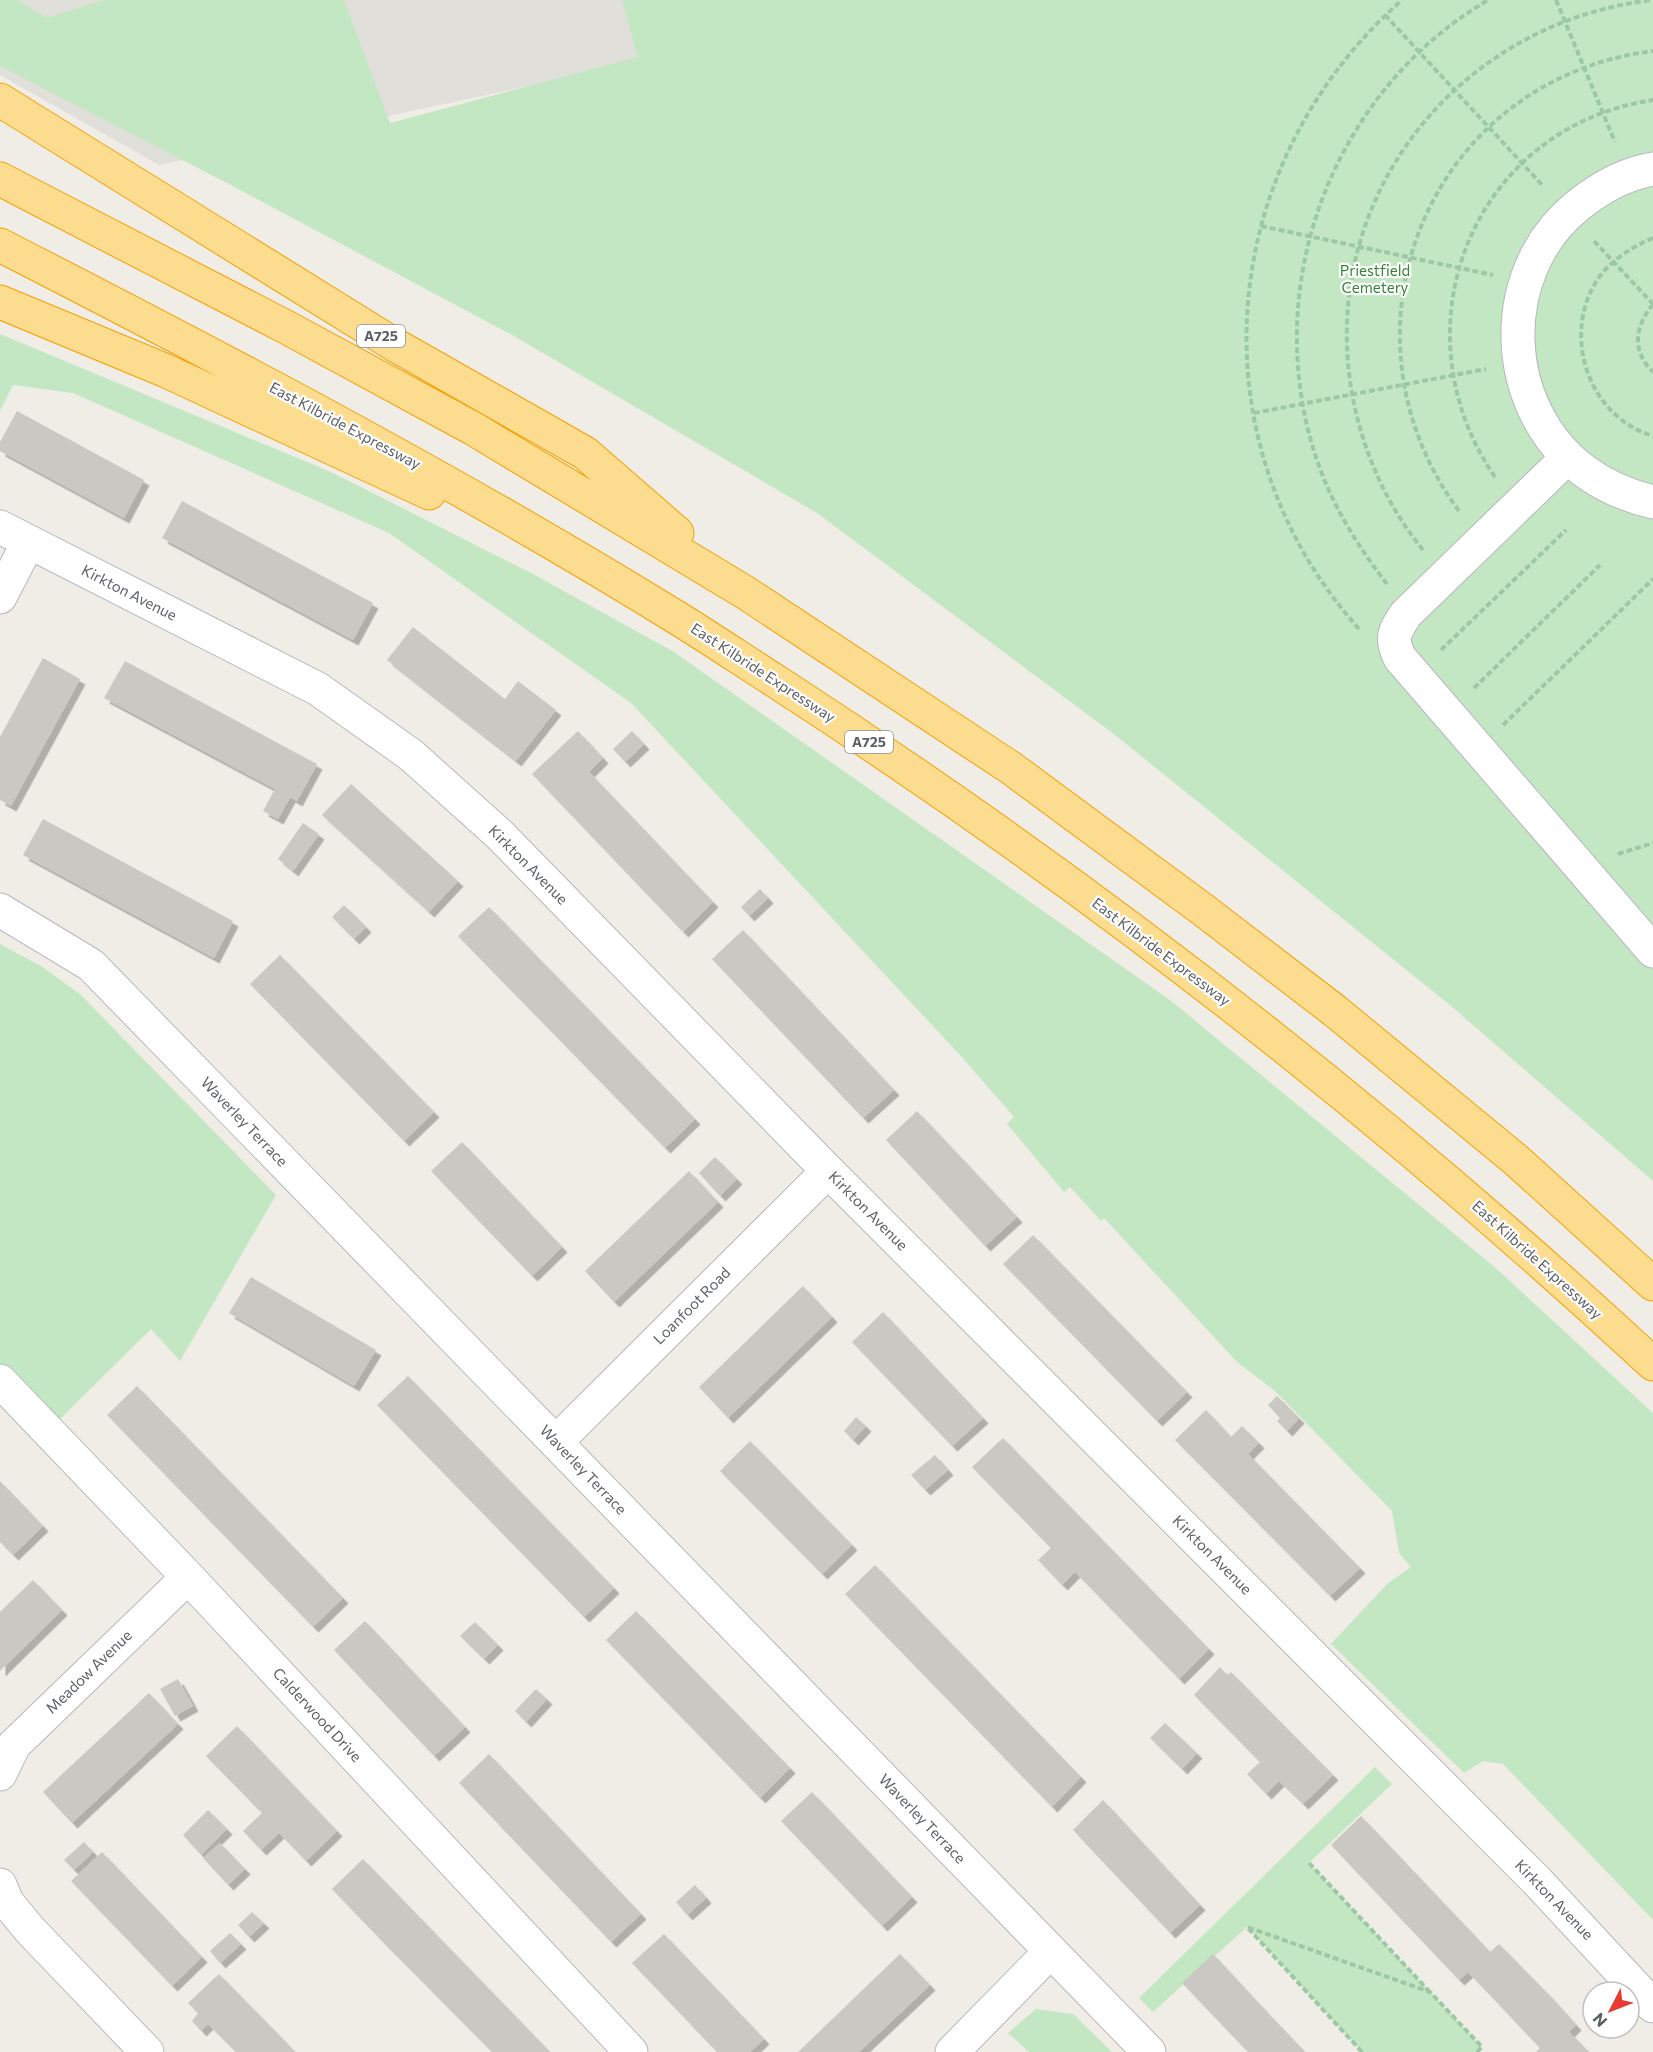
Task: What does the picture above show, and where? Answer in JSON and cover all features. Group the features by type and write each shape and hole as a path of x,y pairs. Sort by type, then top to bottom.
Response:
{"highway":[{"name":"A725","path":"0,100 395,345 585,453 746,593"},
{"name":"A725","path":"0,179 286,327 474,429 746,593 1011,768 1202,909 1335,1011 1515,1160 1653,1284"},
{"name":"East Kilbride Expressway","path":"0,245 395,452 681,620 865,739 1048,867 1154,945 1289,1051 1471,1201 1572,1289 1653,1364"},
{"name":"A725","path":"0,302 164,370 349,457 586,563"}],"street":[{"path":"1641,172 1608,185 1587,198 1569,213 1548,238 1531,267 1517,330 1519,362 1531,404 1541,423 1568,457 1582,470 1600,482 1636,498 1653,502"},
{"path":"1568,457 1410,610 1393,637 1400,658 1653,951"},
{"path":"0,597 14,535"},
{"name":"Kirkton Avenue","path":"14,535 318,689 411,755 500,835 828,1171 1536,1880 1653,2006"},
{"name":"Waverley Terrace","path":"0,910 91,965 1149,2052"},
{"name":"Loanfoot Road","path":"556,1442 828,1171"},
{"name":"Calderwood Drive","path":"0,1381 188,1577 631,2052"},
{"name":"Meadow Avenue","path":"0,1774 14,1744 188,1577"},
{"path":"0,1884 7,1902 30,1930 147,2052"},
{"path":"952,2052 1050,1952"}],"path":[{"path":"1395,648 1371,642 1350,618 1311,565 1295,536 1264,455 1250,386 1246,333 1250,279 1261,226 1280,167 1308,112 1343,60 1402,0"},
{"path":"1410,610 1369,561 1336,505 1319,466 1303,404 1297,356 1298,308 1304,260 1309,236 1329,180 1356,128 1392,80 1420,51 1448,27 1488,0"},
{"path":"1556,0 1584,68 1641,172"},
{"path":"1445,575 1412,536 1385,492 1365,444 1352,394 1347,331 1351,288 1359,247 1376,199 1400,154 1431,113 1454,89 1498,54 1565,20 1609,7 1652,0"},
{"path":"1385,15 1653,304 1643,316 1638,329 1638,344 1642,358 1653,372"},
{"path":"1484,539 1458,509 1436,476 1416,432 1404,384 1400,352 1403,288 1410,258 1424,218 1445,181 1470,147 1514,106 1541,88 1584,68 1622,56 1653,51"},
{"path":"1261,226 1526,282"},
{"path":"1653,238 1613,261 1594,287 1582,318 1581,350 1584,366 1598,395 1608,408 1634,428 1653,436"},
{"path":"1254,413 1519,362"},
{"path":"1415,676 1566,530"},
{"path":"1448,713 1600,565"},
{"path":"1479,750 1653,579"},
{"path":"1309,1863 1482,2047 1477,2052"},
{"path":"1362,2052 1247,1927 1430,1992"}],"shaded area":[{"path":"0,0 879,0 795,29 159,165 0,75"}],"green space":[{"name":"Priestfield Cemetery","path":"0,0 18,0 47,18 103,0 344,0 390,123 638,57 622,0 1653,0 1653,1181 1451,1006 1115,735 817,513 512,335 227,183 0,66"},
{"path":"0,334 331,472 533,574 674,652 1170,1000 1497,1269 1653,1413 1653,1920 1503,1764 1483,1761 1464,1773 1331,1644 1388,1583 1411,1567 1399,1553 1392,1511 1275,1391 1237,1362 1104,1218 1101,1221 1070,1187 1064,1192 1007,1124 1014,1117 960,1055 631,703 389,533 73,393 13,385 0,411"},
{"path":"0,944 41,966 80,994 276,1195 180,1361 151,1329 54,1425 0,1369"},
{"path":"1375,1767 1392,1784 1309,1863 1482,2047 1477,2052 1362,2052 1247,1927 1153,2012 1139,1998"},
{"path":"1036,2009 1073,2014 1112,2052 1029,2052 1008,2033"}],"building":[{"path":"17,411 144,480 124,518 0,451 0,442"},
{"path":"182,501 373,603 353,640 162,538"},
{"path":"413,627 505,699 518,681 556,710 516,761 387,660"},
{"path":"43,658 80,679 11,806 0,800 0,737"},
{"path":"125,661 317,764 297,801 290,797 278,819 263,811 275,789 104,698"},
{"path":"578,731 603,758 589,772 713,902 683,932 532,774"},
{"path":"632,731 644,744 625,762 613,749"},
{"path":"351,784 458,881 429,912 322,815"},
{"path":"43,819 233,921 214,958 23,855"},
{"path":"303,823 319,834 293,871 278,859"},
{"path":"760,889 768,898 749,916 741,907"},
{"path":"344,905 366,927 354,939 332,917"},
{"path":"489,907 695,1119 665,1148 458,936"},
{"path":"743,930 894,1090 863,1118 712,959"},
{"path":"280,955 434,1112 404,1141 250,984"},
{"path":"917,1111 1017,1217 985,1246 886,1140"},
{"path":"462,1142 562,1247 532,1276 431,1171"},
{"path":"715,1157 737,1179 720,1196 699,1173"},
{"path":"689,1171 718,1202 614,1302 585,1271"},
{"path":"1033,1235 1187,1392 1157,1421 1003,1264"},
{"path":"251,1277 376,1350 354,1386 229,1313"},
{"path":"803,1286 832,1317 728,1418 699,1387"},
{"path":"883,1312 983,1418 952,1446 852,1342"},
{"path":"408,1376 614,1588 584,1617 377,1405"},
{"path":"137,1386 343,1598 313,1627 107,1415"},
{"path":"1277,1396 1299,1418 1287,1431 1277,1421 1280,1418 1268,1405"},
{"path":"1206,1410 1231,1437 1242,1426 1259,1443 1248,1454 1360,1568 1330,1596 1175,1440"},
{"path":"856,1417 866,1426 853,1440 844,1431"},
{"path":"1003,1438 1209,1649 1179,1679 1075,1572 1062,1585 1038,1560 1051,1548 972,1467"},
{"path":"750,1441 852,1545 822,1574 720,1471"},
{"path":"935,1455 948,1470 925,1490 911,1475"},
{"path":"0,1481 43,1526 13,1555 0,1542"},
{"path":"875,1565 1081,1777 1052,1807 845,1594"},
{"path":"33,1580 62,1610 0,1671 0,1612"},
{"path":"636,1611 790,1768 760,1798 606,1640"},
{"path":"365,1621 465,1727 434,1756 334,1650"},
{"path":"475,1622 498,1645 484,1659 460,1636"},
{"path":"1220,1667 1227,1675 1231,1672 1333,1775 1303,1804 1279,1781 1266,1794 1247,1774 1260,1762 1194,1695"},
{"path":"178,1679 193,1706 175,1716 160,1689"},
{"path":"536,1689 547,1699 526,1722 515,1711"},
{"path":"149,1693 178,1724 72,1823 43,1792"},
{"path":"1165,1723 1197,1753 1182,1769 1150,1738"},
{"path":"237,1726 337,1831 306,1861 279,1833 261,1850 243,1831 262,1813 206,1756"},
{"path":"489,1754 641,1914 611,1942 459,1783"},
{"path":"812,1792 912,1897 882,1926 781,1821"},
{"path":"1103,1800 1200,1905 1170,1933 1073,1830"},
{"path":"208,1810 227,1829 201,1855 183,1835"},
{"path":"1361,1816 1490,1952 1499,1944 1551,1997 1576,2025 1569,2032 1589,2052 1536,2052 1540,2048 1468,1972 1459,1980 1331,1845"},
{"path":"84,1842 93,1852 74,1870 64,1860"},
{"path":"220,1843 245,1869 228,1885 203,1858"},
{"path":"102,1852 202,1957 172,1986 71,1881"},
{"path":"363,1859 550,2052 492,2052 383,1942 332,1889"},
{"path":"695,1885 706,1898 687,1915 676,1902"},
{"path":"252,1912 264,1923 249,1937 238,1925"},
{"path":"230,1933 241,1944 220,1963 210,1951"},
{"path":"664,1934 764,2039 750,2052 717,2052 632,1963"},
{"path":"900,1954 930,1985 859,2052 798,2052"},
{"path":"1213,1954 1305,2052 1248,2052 1182,1983"},
{"path":"219,1974 295,2052 236,2052 208,2024 201,2031 192,2021 198,2013 188,2003"}]}
